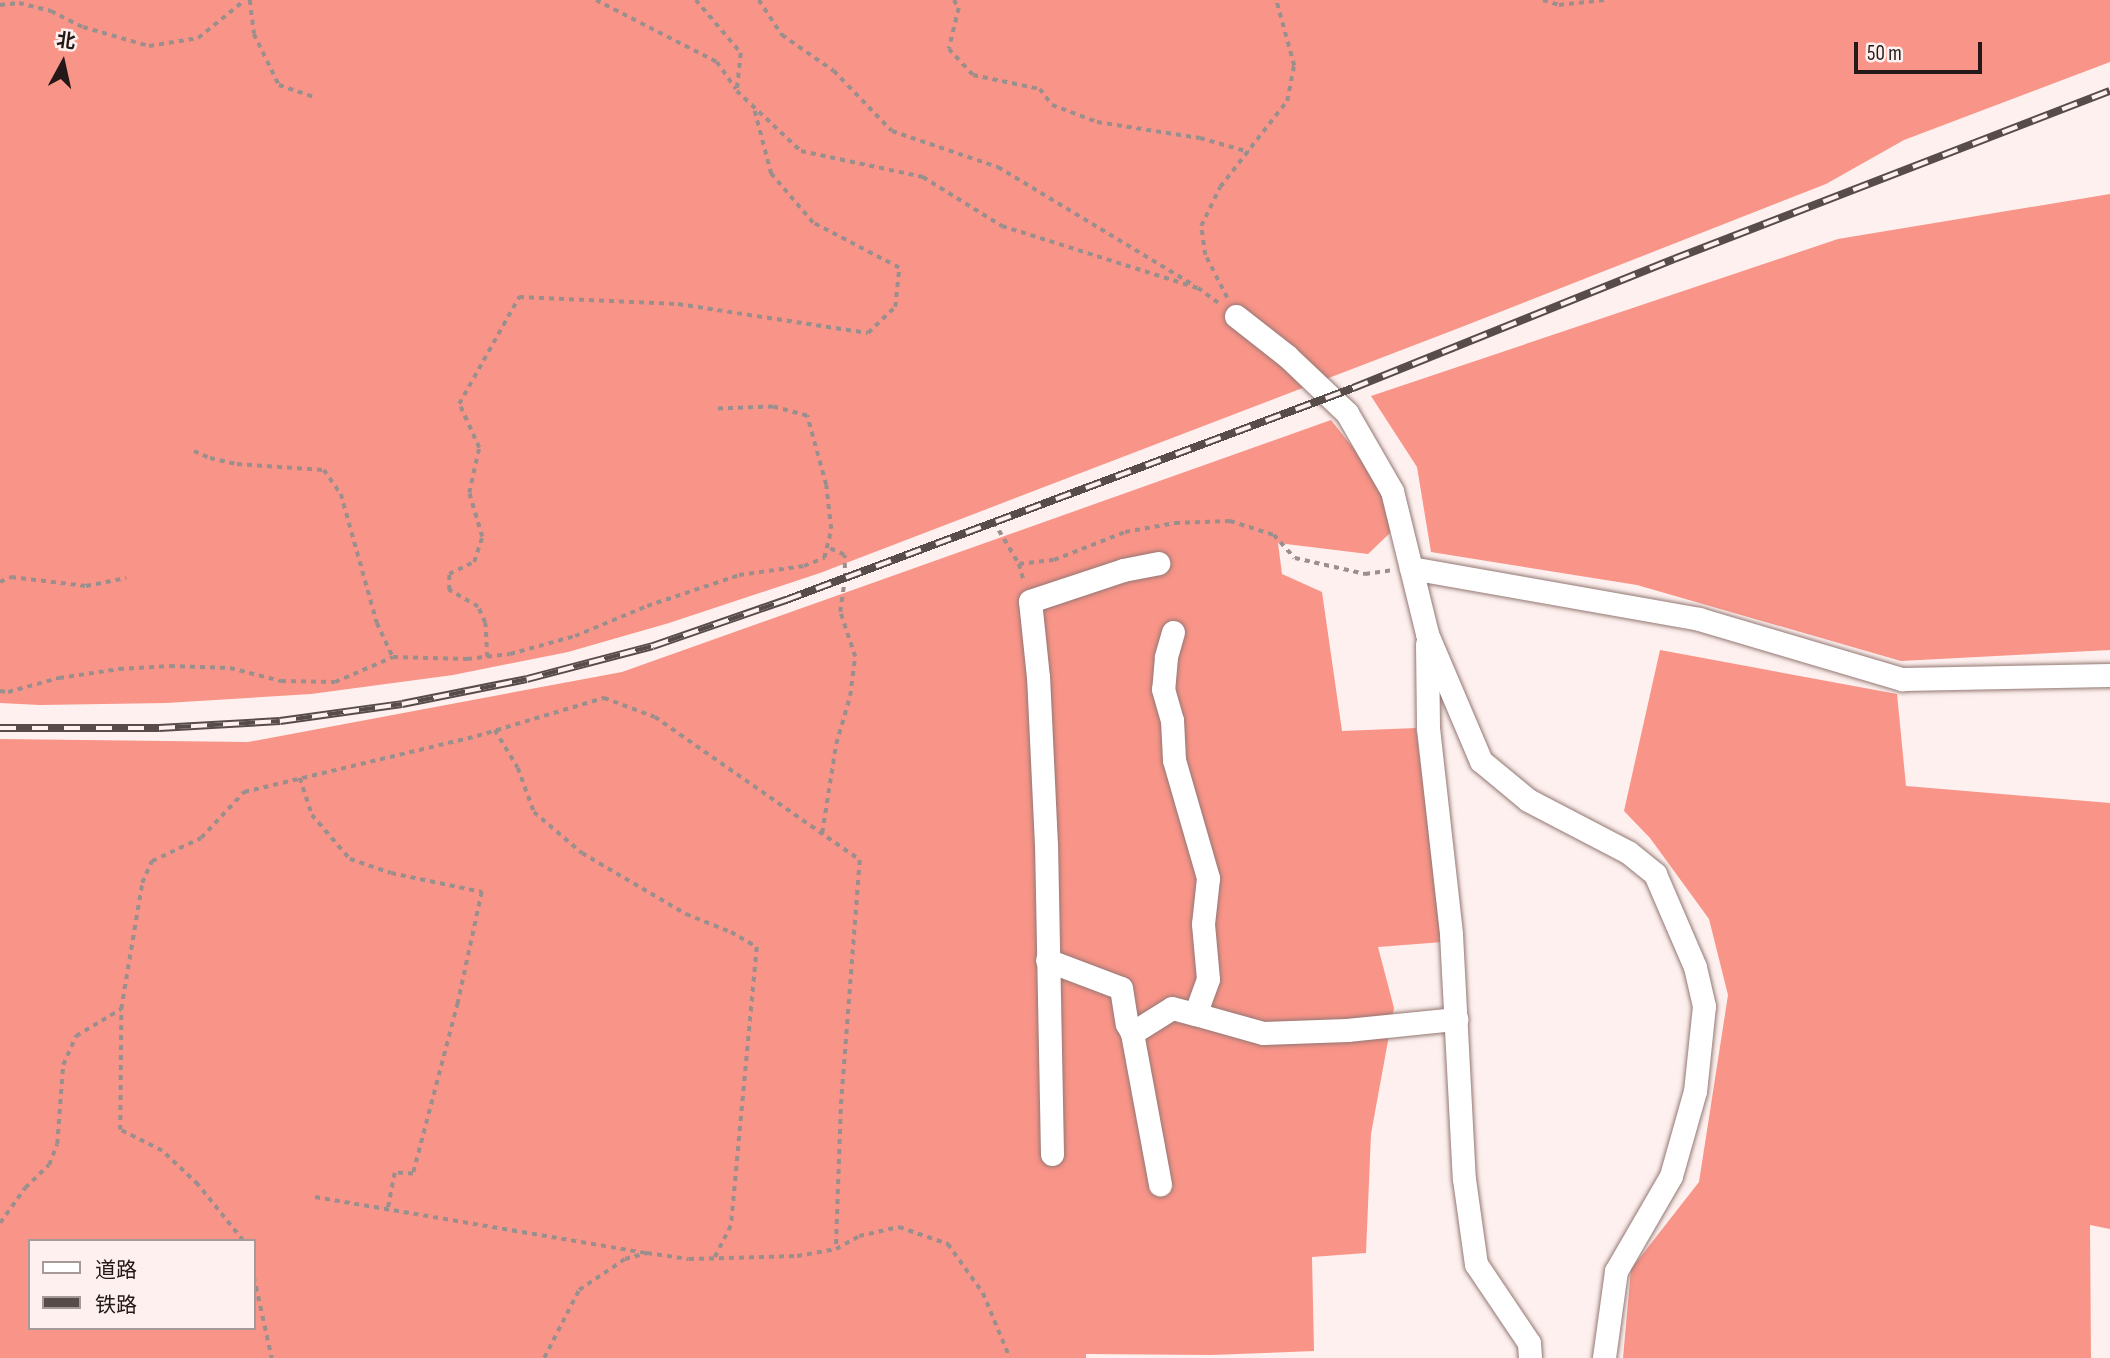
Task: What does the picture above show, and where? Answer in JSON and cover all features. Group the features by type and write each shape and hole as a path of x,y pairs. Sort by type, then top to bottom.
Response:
{"street":[{"path":"1236,316 1287,356 1347,413 1392,491 1427,634 1481,761 1528,800 1628,852 1655,874 1695,967 1704,1006 1695,1091 1671,1176 1616,1271 1604,1358"},
{"path":"1052,1154 1045,810 1038,677 1030,601 1123,570 1158,563"},
{"path":"1411,568 1699,619 1902,679 2110,675"},
{"path":"1172,632 1163,689 1172,720 1174,760 1190,807 1208,878 1203,924 1208,979 1195,1014"},
{"path":"1427,634 1428,728 1451,934 1464,1179 1476,1264 1529,1343 1530,1358"},
{"path":"1047,960 1121,988 1160,1184"},
{"path":"1132,1033 1172,1008 1263,1032 1347,1030 1455,1019"}],"path":[{"path":"0,5 19,3 51,10 83,27 149,46 198,38 245,0"},
{"path":"250,0 254,34 279,85 316,98"},
{"path":"596,0 717,62 737,91 801,151 923,177 1002,226 1198,288"},
{"path":"696,0 741,53 737,91"},
{"path":"759,0 782,35 834,71 892,131 998,166 1198,288 1236,316"},
{"path":"954,0 959,8 949,49 973,75 1040,89 1052,105 1097,122 1200,138 1249,152"},
{"path":"1236,316 1205,255 1201,226 1220,187 1287,101 1294,66 1276,0"},
{"path":"1543,0 1559,5 1605,0"},
{"path":"487,657 485,623 478,607 449,590 449,574 474,562 482,537 469,493 479,448 459,404 519,297 601,303 678,304 868,333 895,307 899,268 813,223 771,174 753,106"},
{"path":"0,691 119,668 170,666 230,667 282,681 335,682 393,657 467,660 510,654 575,636 647,606 739,575 804,566 824,558 831,528 826,485 807,416 773,407 718,409"},
{"path":"194,451 237,464 324,470 341,494 377,623 393,657"},
{"path":"994,522 1019,564 1055,560 1125,532 1175,523 1230,521 1274,535 1296,558 1365,573 1411,568"},
{"path":"822,833 836,744 850,696 855,657 840,612 845,578 844,555 826,547"},
{"path":"0,582 10,577 86,586 125,578"},
{"path":"241,1239 198,1185 162,1152 120,1130 121,1009 142,883 152,861 201,838 244,792 495,730 604,698 655,717 860,860 841,1109 836,1249"},
{"path":"495,730 518,768 534,812 582,853 686,914 731,932 757,947 731,1226 715,1258"},
{"path":"300,778 312,815 350,859 391,873 482,892 458,1003 414,1174 395,1173 388,1209"},
{"path":"0,1223 25,1188 49,1165 57,1144 64,1065 76,1036 121,1009"},
{"path":"315,1197 690,1259 797,1256 836,1249 859,1236 900,1227 948,1244 984,1293 1010,1358"},
{"path":"544,1358 579,1290 625,1259 647,1253"},
{"path":"256,1286 272,1358"}],"shaded area":[{"path":"0,0 2110,0 2110,62 1904,140 1826,184 1459,328 820,573 669,623 568,652 453,675 311,694 166,703 40,705 0,703"},
{"path":"2110,194 2110,650 1901,661 1637,585 1431,552 1417,467 1371,396 1838,239"},
{"path":"1331,420 1377,478 1392,531 1368,554 1278,543 1282,574 1322,592 1342,731 1416,728 1443,942 1378,947 1394,1008 1371,1134 1366,1253 1312,1257 1314,1351 1211,1355 1086,1354 1086,1358 0,1358 0,739 248,742 622,672"},
{"path":"1660,650 1897,694 1906,786 2110,803 2110,1229 2090,1225 2091,1358 1623,1358 1631,1269 1699,1182 1728,995 1709,919 1650,838 1624,811"}],"railway":[{"path":"0,728 159,728 280,721 402,704 527,679 653,646 786,600 1353,388 1674,259 2110,91"}]}
